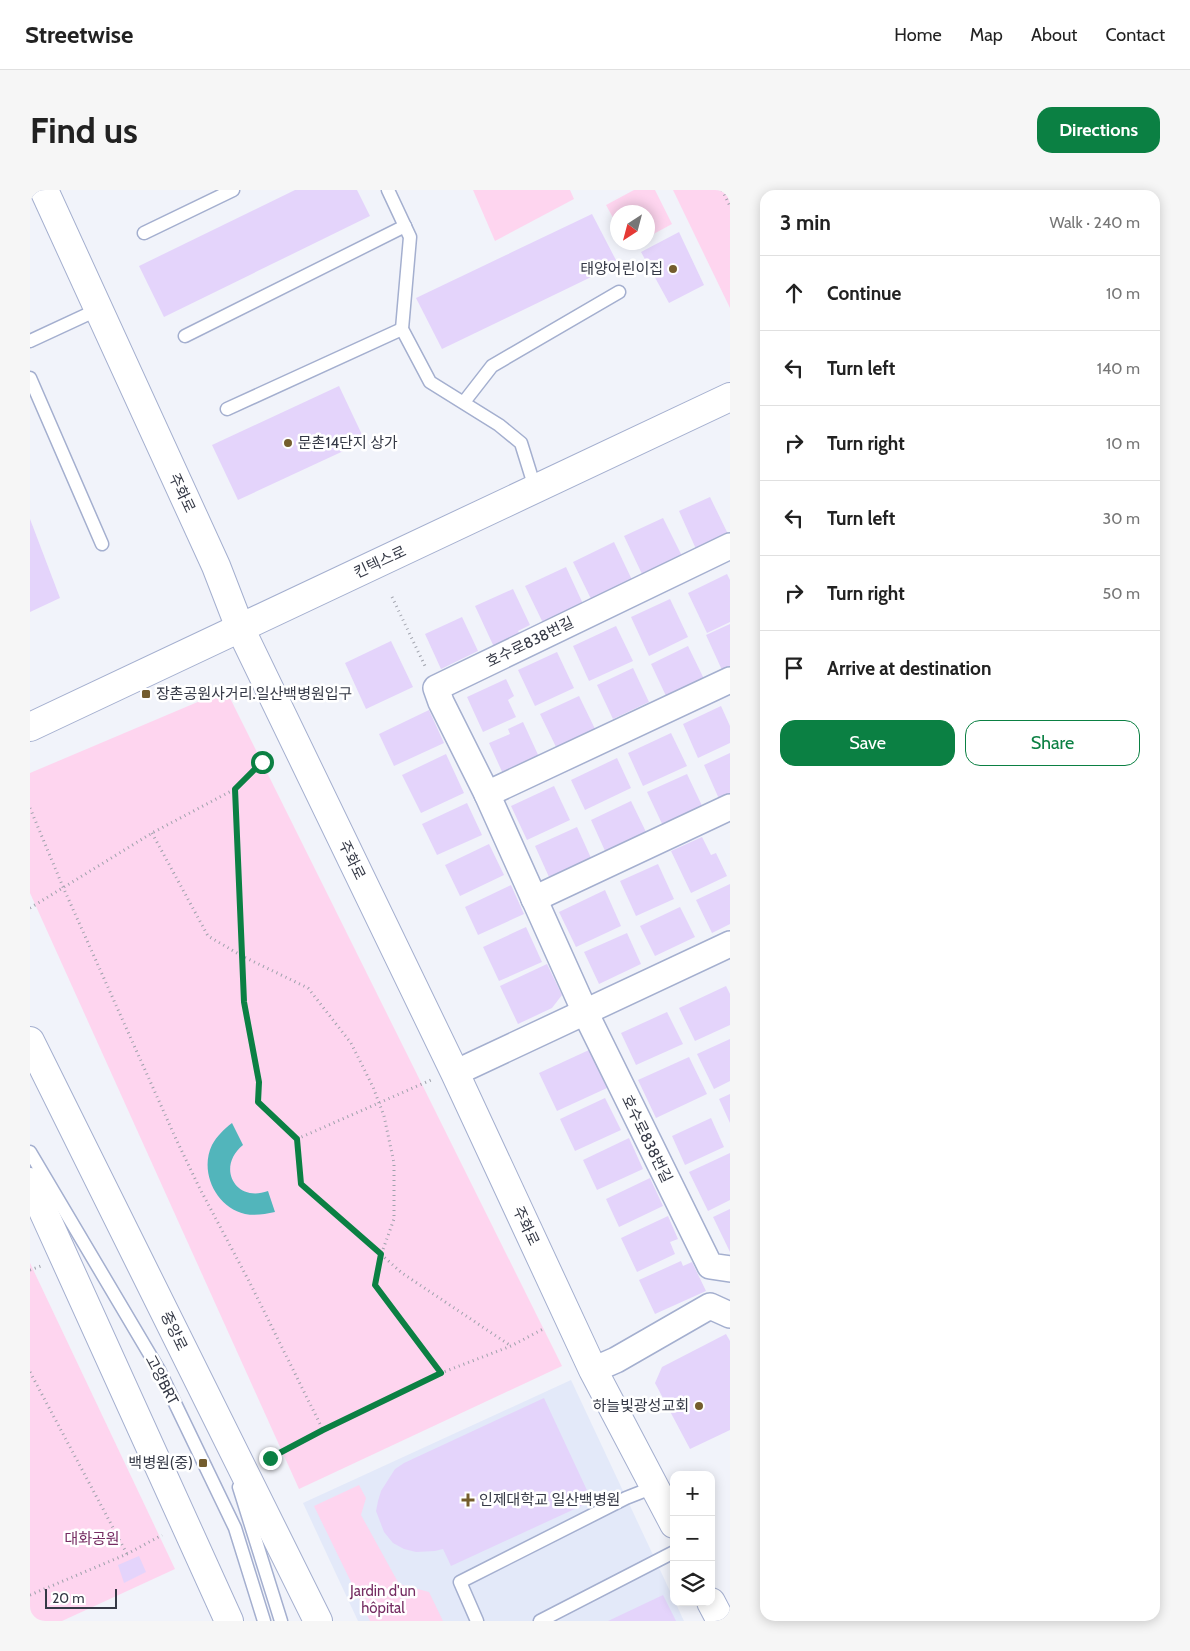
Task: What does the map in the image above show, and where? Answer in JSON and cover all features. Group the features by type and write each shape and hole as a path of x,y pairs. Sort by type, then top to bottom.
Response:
{"street":[{"name":"주화로","path":"44,190 216,566 240,628 443,1076 670,1516"},
{"name":"킨텍스로","path":"30,727 730,396"},
{"name":"호수로838번길","path":"720,1268 585,1012 487,794 441,702 436,688 730,546"},
{"path":"487,794 730,680"},
{"path":"534,899 730,807"},
{"path":"443,1076 728,949"},
{"name":"중앙로","path":"30,1041 318,1621"},
{"path":"30,1182 229,1621"},
{"path":"593,1370 616,1360 710,1306 730,1315"},
{"path":"713,1606 720,1621"}],"lane":[{"path":"144,233 213,194 233,190"},
{"path":"388,190 410,237 402,329 430,382 499,425 521,443 535,488"},
{"path":"185,336 405,226"},
{"path":"464,402 492,366 619,292"},
{"path":"30,341 99,310"},
{"path":"227,409 402,329"},
{"path":"30,378 102,544"},
{"name":"고양BRT","path":"30,1152 159,1370 235,1528 264,1621"},
{"path":"218,1419 281,1621"},
{"path":"477,1621 460,1582 626,1498 654,1486"},
{"path":"540,1621 670,1554"}],"path":[{"path":"722,190 730,206"},
{"path":"392,596 436,688"},
{"path":"30,908 152,833 235,789 266,757"},
{"path":"235,789 244,1002 259,1082 258,1102 297,1139 301,1184 402,1273 511,1346"},
{"path":"30,808 63,887 195,1179 251,1285 323,1430"},
{"path":"152,833 208,936 242,956 308,988 352,1043 380,1102 394,1163 394,1219 381,1254 375,1285 441,1373"},
{"path":"297,1139 443,1076"},
{"path":"30,1270 44,1265"},
{"path":"270,1458 441,1373 511,1346 548,1327"},
{"path":"30,1372 127,1554"},
{"path":"30,1595 127,1554 166,1534"}],"shaded area":[{"name":"인제대학교 일산백병원","path":"571,1380 670,1591 670,1606 677,1606 684,1621 358,1621 303,1503"}],"green space":[{"path":"473,190 570,190 574,199 495,241"},
{"path":"634,190 655,190 672,224 655,233 655,205 610,205 610,212 606,205"},
{"path":"673,190 730,190 730,308"},
{"path":"226,690 562,1366 299,1489 30,893 30,773"},
{"name":"대화공원","path":"30,1263 175,1569 62,1621 30,1621"},
{"name":"Jardin d'un hôpital","path":"359,1485 366,1498 361,1515 399,1584 429,1592 443,1621 370,1621 314,1506"}],"water":[{"path":"232,1123 243,1145 235,1154 231,1163 230,1172 233,1181 238,1188 246,1192 268,1191 275,1212 253,1215 235,1210 218,1196 213,1187 209,1177 208,1155 216,1139"}],"building":[{"path":"295,190 357,190 370,216 164,317 139,266"},
{"path":"592,214 618,264 442,349 416,298"},
{"name":"태양어린이집","path":"679,232 704,285 669,303 641,252 655,250 655,245"},
{"name":"문촌14단지 상가","path":"339,386 365,441 238,500 212,445"},
{"path":"710,497 728,534 696,549 679,511"},
{"path":"663,518 682,556 642,574 624,536"},
{"path":"30,519 60,598 30,612"},
{"path":"614,542 633,582 592,601 573,562"},
{"path":"566,567 584,606 544,625 525,586"},
{"path":"727,574 730,580 730,622 707,633 688,593"},
{"path":"513,589 530,625 518,631 520,635 494,647 475,606"},
{"path":"670,599 688,637 649,656 631,617"},
{"path":"462,617 478,651 441,669 425,634"},
{"path":"730,624 730,666 722,670 706,635"},
{"path":"616,626 633,661 589,681 573,646"},
{"path":"391,641 413,687 366,709 345,663"},
{"path":"688,646 705,681 667,698 651,664"},
{"path":"557,652 574,688 535,706 518,670"},
{"path":"633,668 649,702 613,719 597,685"},
{"path":"506,679 514,696 508,700 516,717 483,732 467,697"},
{"path":"579,696 596,731 557,749 540,714"},
{"path":"721,706 730,726 730,743 698,758 683,724"},
{"path":"429,710 444,743 394,766 379,734"},
{"path":"523,722 540,759 504,776 489,743 510,734 508,729"},
{"path":"671,733 687,766 643,786 628,753"},
{"path":"730,753 730,796 720,801 704,765"},
{"path":"446,754 464,793 421,813 402,775"},
{"path":"617,758 631,788 585,810 571,780"},
{"path":"687,774 705,812 665,830 647,792"},
{"path":"554,786 570,820 527,840 511,806"},
{"path":"631,801 647,834 606,853 591,820"},
{"path":"467,803 482,835 437,855 422,824"},
{"path":"577,827 591,858 549,877 535,846"},
{"path":"702,837 711,855 716,853 727,876 691,893 671,851"},
{"path":"489,844 504,875 460,896 445,865"},
{"path":"658,864 674,899 636,916 620,881"},
{"path":"730,884 730,924 712,933 696,900"},
{"path":"511,885 524,914 478,935 465,907"},
{"path":"605,890 621,926 576,947 559,912"},
{"path":"680,907 695,937 655,956 640,926"},
{"path":"526,927 542,962 499,981 483,947"},
{"path":"627,933 641,964 599,984 584,952"},
{"path":"547,964 562,995 552,1008 518,1024 500,986"},
{"path":"726,986 730,994 730,1025 695,1041 679,1008"},
{"path":"667,1012 683,1044 636,1065 621,1033"},
{"path":"730,1039 730,1081 714,1089 697,1054"},
{"path":"589,1050 607,1088 557,1111 539,1073"},
{"path":"689,1057 707,1094 656,1118 638,1080"},
{"path":"730,1094 730,1123 719,1099"},
{"path":"605,1098 621,1130 575,1151 560,1119"},
{"path":"711,1118 724,1147 685,1165 672,1136"},
{"path":"629,1138 643,1169 597,1190 583,1160"},
{"path":"730,1153 730,1200 708,1211 689,1172"},
{"path":"650,1178 663,1206 619,1227 606,1199"},
{"path":"730,1209 730,1252 713,1217"},
{"path":"668,1216 678,1239 670,1242 675,1254 637,1272 621,1238"},
{"path":"681,1261 683,1266 692,1262 706,1291 655,1314 639,1280"},
{"name":"하늘빛광성교회","path":"726,1334 730,1341 730,1430 690,1449 655,1383 662,1367"},
{"path":"544,1398 592,1501 451,1566 443,1549 416,1552 404,1549 393,1543 384,1532 376,1511 381,1491 395,1469 404,1463"},
{"path":"139,1556 146,1572 124,1583 118,1565"},
{"path":"663,1595 676,1621 608,1621"}],"place":[{"name":"태양어린이집","path":"673,269"},
{"name":"문촌14단지 상가","path":"288,443"},
{"name":"장촌공원사거리.일산백병원입구","path":"146,694"},
{"name":"하늘빛광성교회","path":"699,1406"},
{"name":"백병원(중)","path":"203,1463"},
{"name":"인제대학교 일산백병원","path":"468,1500"}],"route":[{"path":"262,762 235,789 244,1002 259,1082 258,1102 297,1139 301,1184 381,1254 375,1285 441,1373 270,1458"}]}
